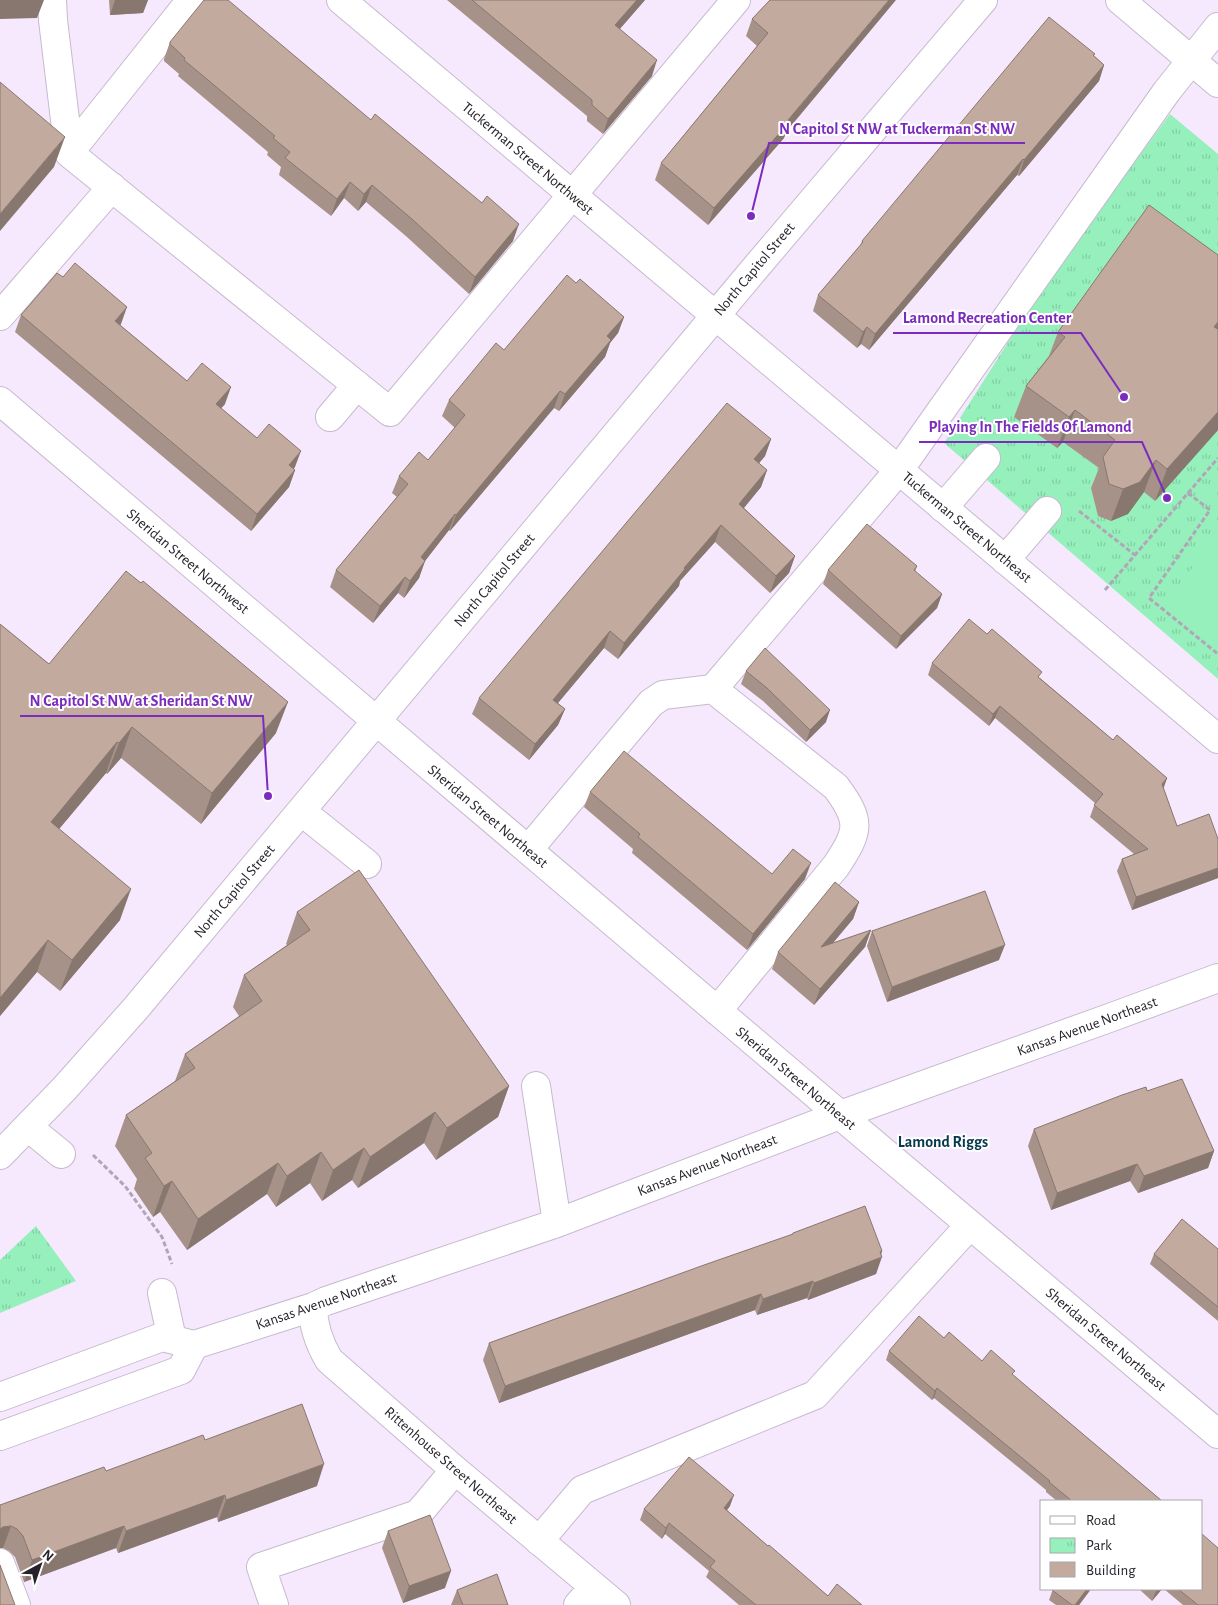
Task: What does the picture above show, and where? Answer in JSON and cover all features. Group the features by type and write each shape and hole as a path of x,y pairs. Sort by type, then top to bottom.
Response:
{"street":[{"path":"52,0 70,153 390,412 573,195 729,3"},
{"path":"70,153 191,0"},
{"name":"Tuckerman Street Northwest","path":"341,0 715,316"},
{"name":"North Capitol Street","path":"0,1155 99,1051 136,1008 715,316 983,0"},
{"path":"1120,0 1218,83"},
{"path":"528,850 651,703 662,694 713,689 899,470 1191,60 1218,27"},
{"path":"0,316 112,187"},
{"name":"Tuckerman Street Northeast","path":"715,316 1218,739"},
{"path":"330,417 357,385"},
{"name":"Sheridan Street Northwest","path":"0,401 376,720"},
{"path":"944,508 986,458"},
{"path":"1005,560 1060,514"},
{"path":"713,689 836,787 849,805 855,827 851,844 836,866 717,1010"},
{"name":"Sheridan Street Northeast","path":"376,720 1218,1434"},
{"path":"300,811 367,864"},
{"name":"Kansas Avenue Northeast","path":"0,1397 162,1337 183,1342 313,1307 557,1223 840,1115 1218,978"},
{"path":"536,1086 557,1223"},
{"path":"28,1127 61,1154"},
{"path":"539,1540 582,1490 815,1395 970,1225"},
{"path":"0,1436 181,1370 183,1342 169,1283"},
{"name":"Rittenhouse Street Northeast","path":"313,1307 313,1318 318,1340 329,1360 455,1470 539,1540 586,1596 616,1605"},
{"path":"274,1605 261,1567 418,1514 455,1470"},
{"path":"0,1563 16,1605"}],"path":[{"path":"1105,590 1218,458"},
{"path":"1188,493 1210,510 1149,598 1218,654"},
{"path":"1060,514 1078,510 1135,555"},
{"path":"90,1153 125,1186 162,1237 169,1283"}],"green space":[{"path":"1170,114 1218,154 1218,679 944,443 1049,278"},
{"path":"1218,535 1218,648 1164,604"},
{"path":"36,1226 76,1281 0,1313 0,1260"}],"building":[{"path":"204,0 228,0 371,120 375,114 482,203 487,196 519,224 475,277 372,185 364,194 350,182 337,199 285,158 290,152 273,138 275,136 184,60 185,58 170,42"},
{"path":"472,0 637,0 615,25 657,60 608,119 592,105 592,100"},
{"path":"770,0 889,0 788,120 790,121 714,208 661,163 768,33 752,19"},
{"path":"1049,17 1095,54 1093,55 1104,65 875,334 867,327 863,332 818,295"},
{"path":"0,82 65,137 0,214"},
{"path":"1149,205 1218,255 1218,322 1214,327 1218,329 1218,412 1167,469 1156,460 1140,482 1123,489 1109,484 1103,457 1115,440 1075,410 1069,417 1026,386 1065,337 1058,332"},
{"path":"75,263 127,307 115,321 187,381 202,363 231,387 216,404 257,438 269,424 301,451 289,465 295,470 257,514 21,315 57,273 63,277"},
{"path":"567,275 576,283 580,279 624,317 607,336 611,340 565,394 560,391 455,514 421,557 425,561 410,581 405,577 380,606 336,570 408,484 399,476 419,452 428,460 465,415 449,400 496,343 504,350"},
{"path":"727,403 771,439 754,459 767,470 739,504 795,556 776,576 721,525 624,643 610,631 553,700 565,709 535,744 479,698"},
{"path":"867,524 917,566 914,570 942,594 901,636 828,570"},
{"path":"126,571 141,583 143,581 288,702 212,793 132,727 119,743 117,742 51,822 131,889 72,960 48,940 0,998 0,624 49,664"},
{"path":"969,619 987,634 992,629 1042,672 1038,677 1113,740 1117,735 1167,778 1162,784 1177,826 1209,814 1218,839 1218,868 1136,897 1122,859 1148,849 1094,805 1103,794 1000,706 993,714 932,663"},
{"path":"765,648 830,710 810,730 767,688 746,671"},
{"path":"624,751 772,874 793,849 811,863 753,934 638,837 640,834 590,792"},
{"path":"359,870 509,1086 447,1128 435,1112 370,1157 364,1148 333,1170 321,1152 287,1176 278,1163 198,1219 172,1181 164,1186 145,1158 152,1153 126,1115 195,1068 185,1054 262,1001 244,975 310,930 297,912"},
{"path":"835,882 859,902 821,947 871,930 820,989 778,952"},
{"path":"985,891 1005,945 892,987 872,931"},
{"path":"1182,1079 1214,1151 1144,1176 1137,1164 1057,1193 1034,1129 1122,1095 1146,1087 1147,1091"},
{"path":"865,1206 882,1251 880,1252 882,1257 814,1283 813,1281 763,1299 761,1294 505,1386 489,1343 793,1234"},
{"path":"1182,1219 1218,1249 1218,1307 1154,1254"},
{"path":"919,1316 944,1338 949,1332 982,1361 991,1350 1015,1371 1012,1374 1161,1500 1071,1500 937,1388 935,1391 889,1351"},
{"path":"302,1404 324,1464 226,1500 225,1495 126,1531 124,1526 32,1560 23,1536 17,1529 11,1526 0,1529 0,1505 104,1467 106,1471 203,1435 205,1440"},
{"path":"689,1457 734,1495 724,1508 768,1546 828,1596 837,1584 862,1605 756,1605 710,1567 715,1561 669,1523 666,1528 644,1509"},
{"path":"430,1515 451,1571 409,1586 388,1531"},
{"path":"1203,1535 1218,1548 1218,1605 1198,1605 1179,1590 1203,1590"},
{"path":"0,1565 15,1605 0,1605"},
{"path":"497,1574 508,1605 463,1605 457,1590"},
{"path":"1052,1590 1086,1590 1075,1605 1072,1605"}],"place":[{"name":"N Capitol St NW at Tuckerman St NW","path":"751,216"},
{"name":"Lamond Recreation Center","path":"1124,397"},
{"name":"Playing In The Fields Of Lamond","path":"1167,498"},
{"name":"N Capitol St NW at Sheridan St NW","path":"268,796"}],"district":[{"name":"Lamond Riggs","path":"943,1141"}]}
